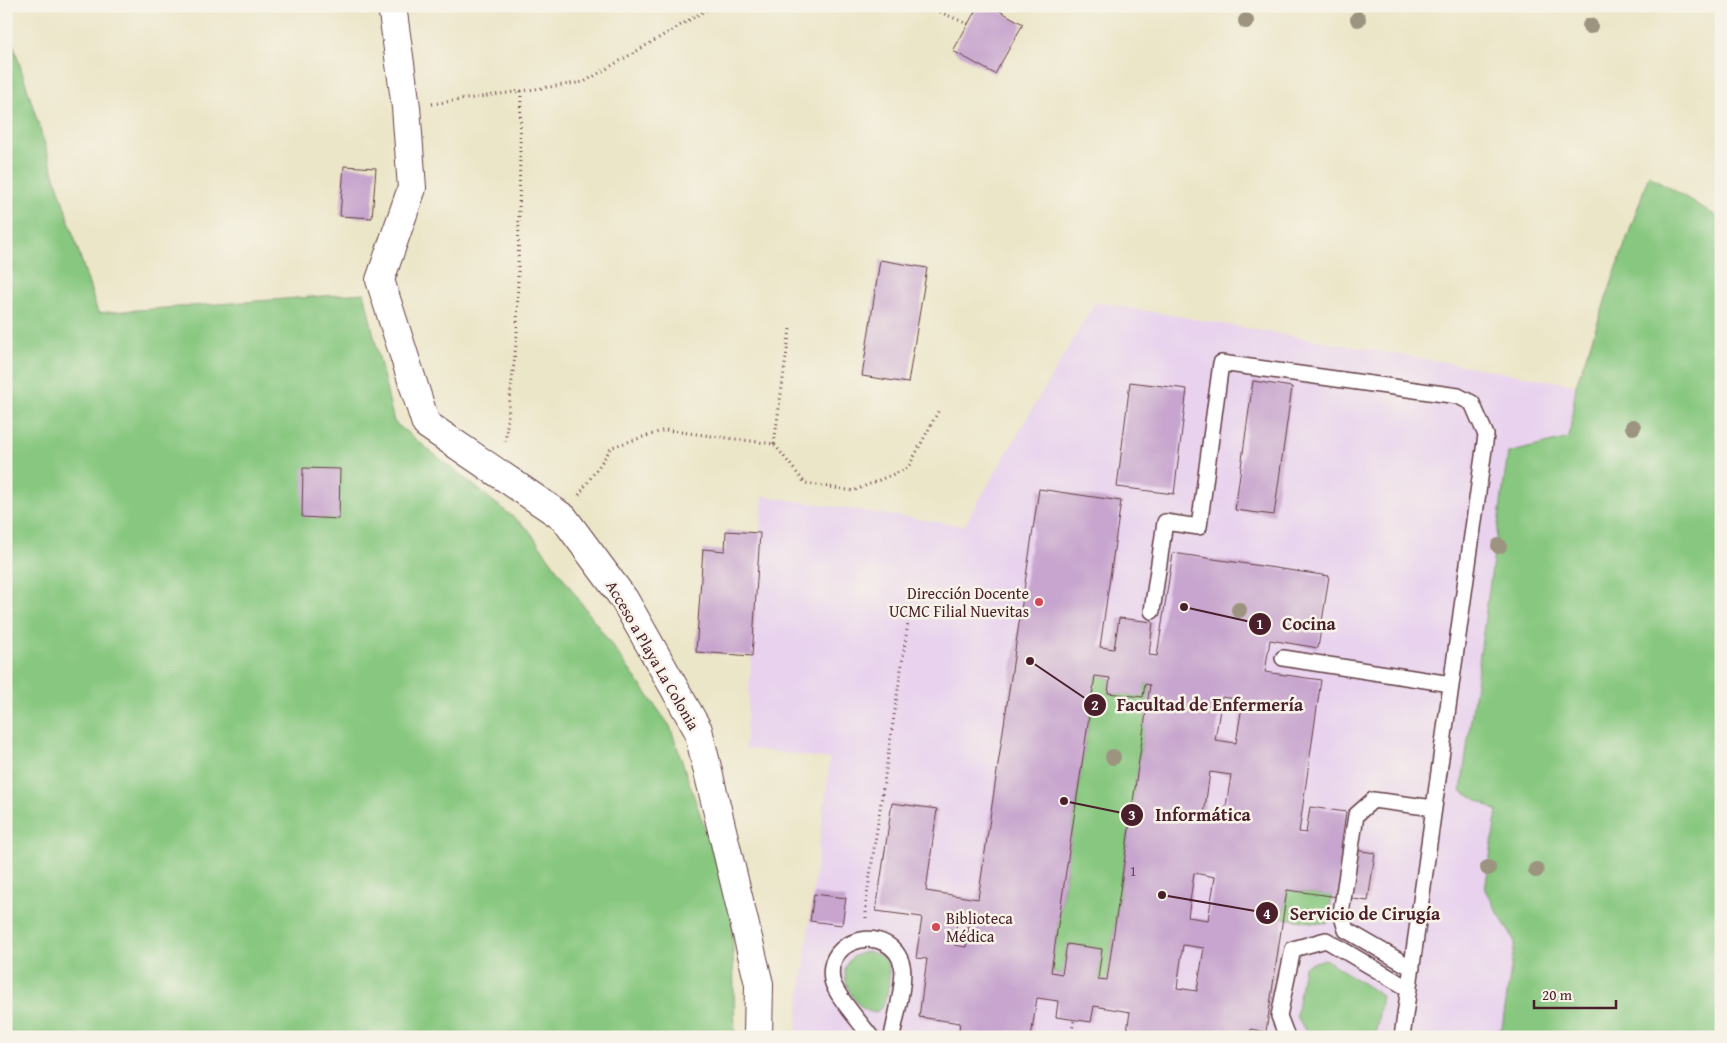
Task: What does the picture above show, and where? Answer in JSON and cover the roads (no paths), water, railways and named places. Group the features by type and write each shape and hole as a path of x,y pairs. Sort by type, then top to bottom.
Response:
{"street":[{"name":"Acceso a Playa La Colonia","path":"392,6 406,107 412,188 380,280 426,424 564,518 624,599 698,730 760,984 758,1037"}],"lane":[{"path":"1152,611 1165,522 1198,526 1221,364 1458,396 1472,403 1486,434 1402,1037"},
{"path":"1283,658 1451,684"},
{"path":"1412,968 1346,930 1342,913 1356,815 1373,800 1434,808"},
{"path":"871,1037 836,990 832,979 832,968 836,956 844,947 854,941 866,938 878,940 888,945 897,953 902,964 904,975 892,1037"},
{"path":"1287,1037 1279,1016 1293,949 1326,940 1409,989"}],"place":[{"name":"Dirección Docente UCMC Filial Nuevitas","path":"1039,602"},
{"name":"Cocina","path":"1184,607"},
{"name":"Facultad de Enfermería","path":"1030,661"},
{"name":"Informática","path":"1064,801"},
{"name":"Servicio de Cirugía","path":"1162,895"},
{"name":"Biblioteca Médica","path":"936,927"}]}
